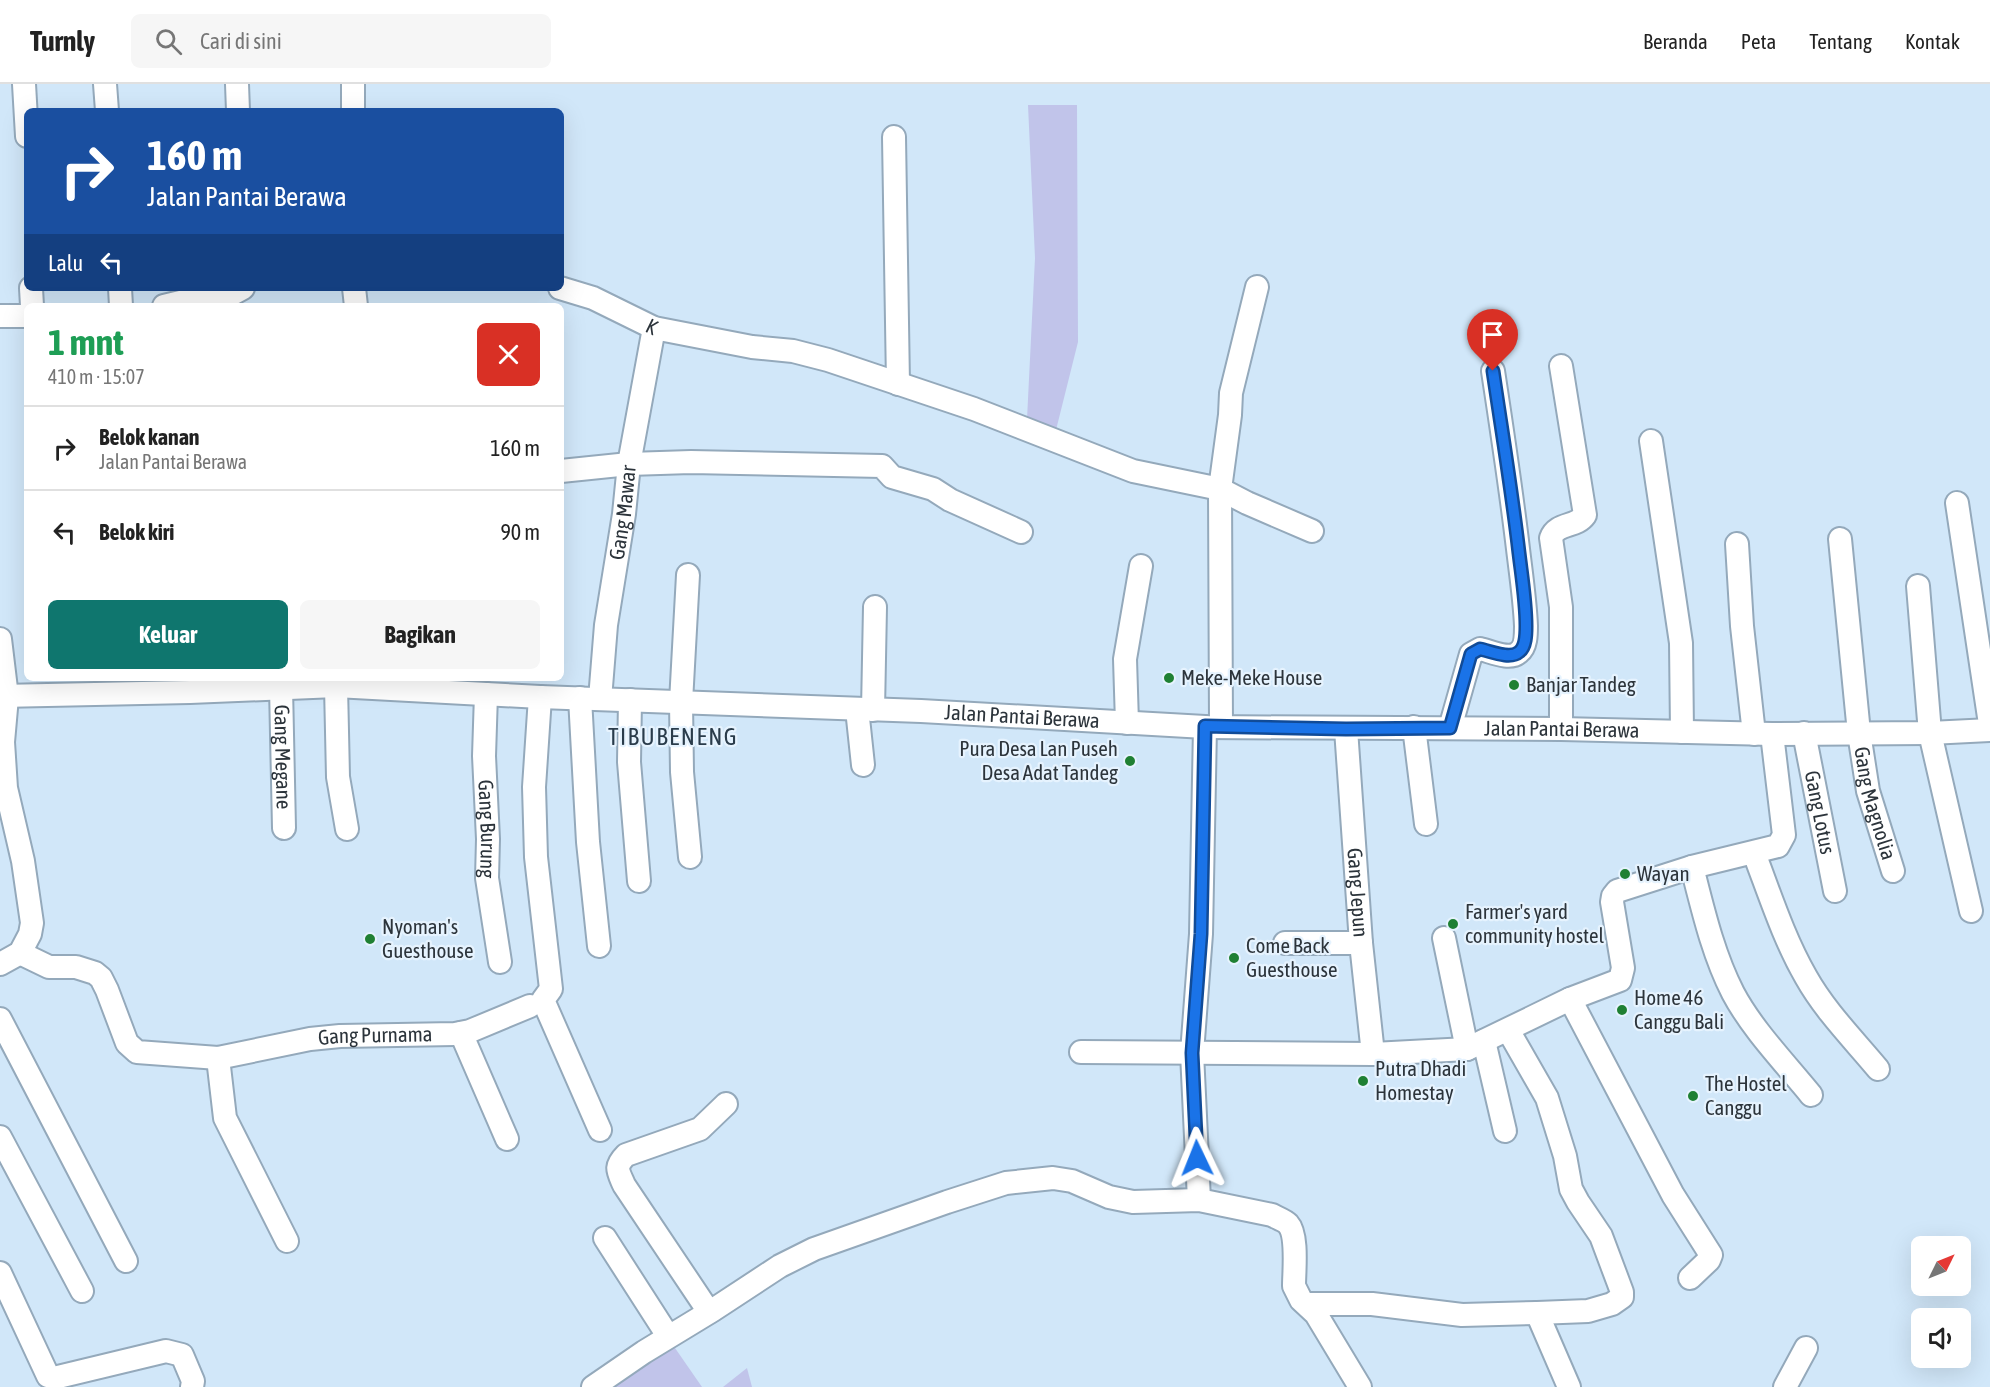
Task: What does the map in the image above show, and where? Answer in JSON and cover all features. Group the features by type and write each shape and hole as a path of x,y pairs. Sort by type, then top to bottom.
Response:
{"street":[{"path":"24,84 25,108"},
{"path":"105,84 108,108"},
{"path":"237,84 238,108"},
{"path":"352,108 353,84"},
{"path":"894,137 898,384"},
{"path":"1199,1200 1192,1053 1213,726 1220,489 1231,393 1257,287"},
{"name":"K","path":"564,289 593,298 654,328 752,347 793,351 828,360 974,409 1132,471 1220,489 1312,531"},
{"path":"177,303 232,294 238,291"},
{"path":"0,316 24,316"},
{"name":"Gang Mawar","path":"599,946 588,842 590,698 606,625 624,514 629,464 654,328"},
{"path":"1561,366 1586,515 1578,522 1558,528 1552,533 1551,538 1561,607 1561,729"},
{"path":"1450,728 1471,654 1480,649 1507,656 1515,655 1521,651 1524,644 1526,628 1519,553 1493,371"},
{"path":"1651,441 1681,643 1682,732"},
{"path":"564,471 629,464 691,462 882,466 892,477 933,489 950,500 1021,532"},
{"path":"1957,503 1990,724"},
{"name":"Gang Magnolia","path":"1840,539 1859,734 1868,791 1893,871"},
{"path":"1081,1052 1373,1054 1476,1045 1570,999 1620,980 1623,974 1613,896 1622,889 1692,867 1778,846 1784,835 1742,626 1737,544"},
{"path":"1127,723 1125,659 1141,566"},
{"path":"688,575 681,702 682,781 690,857"},
{"path":"1918,586 1930,733 1971,911"},
{"path":"863,765 865,709 874,607"},
{"path":"0,639 6,788 23,861 32,923 30,934 10,958"},
{"name":"Jalan Pantai Berawa","path":"3,696 190,685 336,686 1213,726 1346,729 1561,729 1763,734 1930,733 1990,730"},
{"path":"336,686 338,777 347,829"},
{"name":"Gang Megane","path":"281,687 284,828"},
{"name":"Gang Burung","path":"486,694 484,756 488,839 487,878 500,962"},
{"path":"540,697 534,787 536,857 551,989 543,1000 600,1130"},
{"path":"630,700 629,762 639,881"},
{"path":"1414,728 1426,824"},
{"name":"Gang Jepun","path":"1346,729 1361,943 1373,1054"},
{"name":"Gang Lotus","path":"1804,733 1835,891"},
{"path":"1754,853 1788,939 1808,980 1878,1069"},
{"path":"1692,867 1708,928 1733,994 1749,1018 1811,1095"},
{"path":"1444,938 1505,1131"},
{"path":"1285,943 1361,943"},
{"name":"Gang Purnama","path":"10,958 49,967 76,967 95,973 101,978 107,990 127,1043 137,1052 218,1058 310,1039 461,1033 530,1006"},
{"path":"1570,999 1673,1195 1711,1255 1709,1260 1690,1278"},
{"path":"0,1019 126,1261"},
{"path":"1307,1304 1372,1304 1462,1315 1537,1314 1588,1311 1622,1298 1622,1292 1601,1236 1571,1189 1565,1155 1547,1098 1508,1030"},
{"path":"461,1033 507,1139"},
{"path":"218,1058 225,1118 287,1241"},
{"path":"709,1312 624,1185 618,1171 618,1162 626,1155 700,1129 726,1104"},
{"path":"0,1137 82,1292"},
{"path":"593,1387 668,1336 780,1266 814,1249 1005,1183 1053,1178 1072,1181 1109,1197 1133,1202 1199,1200 1272,1215 1290,1226 1294,1244 1296,1293 1320,1321 1360,1387"},
{"path":"605,1238 668,1336"},
{"path":"0,1273 48,1376 54,1378 165,1351 182,1355 194,1381 192,1387"},
{"path":"1537,1314 1569,1387"},
{"path":"1785,1387 1806,1348"}],"shaded area":[{"path":"1028,105 1077,105 1078,342 1055,434 1027,419 1035,258"},
{"path":"666,1335 702,1387 598,1387"},
{"path":"747,1368 752,1387 723,1387"}],"place":[{"name":"Meke-Meke House","path":"1169,678"},
{"name":"Banjar Tandeg","path":"1514,685"},
{"name":"Pura Desa Lan Puseh Desa Adat Tandeg","path":"1130,761"},
{"name":"Wayan","path":"1625,874"},
{"name":"Farmer's yard community hostel","path":"1453,924"},
{"name":"Nyoman's Guesthouse","path":"370,939"},
{"name":"Come Back Guesthouse","path":"1234,958"},
{"name":"Home 46 Canggu Bali","path":"1622,1010"},
{"name":"Putra Dhadi Homestay","path":"1363,1081"},
{"name":"The Hostel Canggu","path":"1693,1096"}],"district":[{"name":"TIBUBENENG","path":"673,737"}],"route":[{"path":"1197,1158 1192,1053 1201,934 1205,726 1346,729 1450,728 1471,654 1480,649 1507,656 1521,651 1526,628 1523,588 1493,371"}]}
